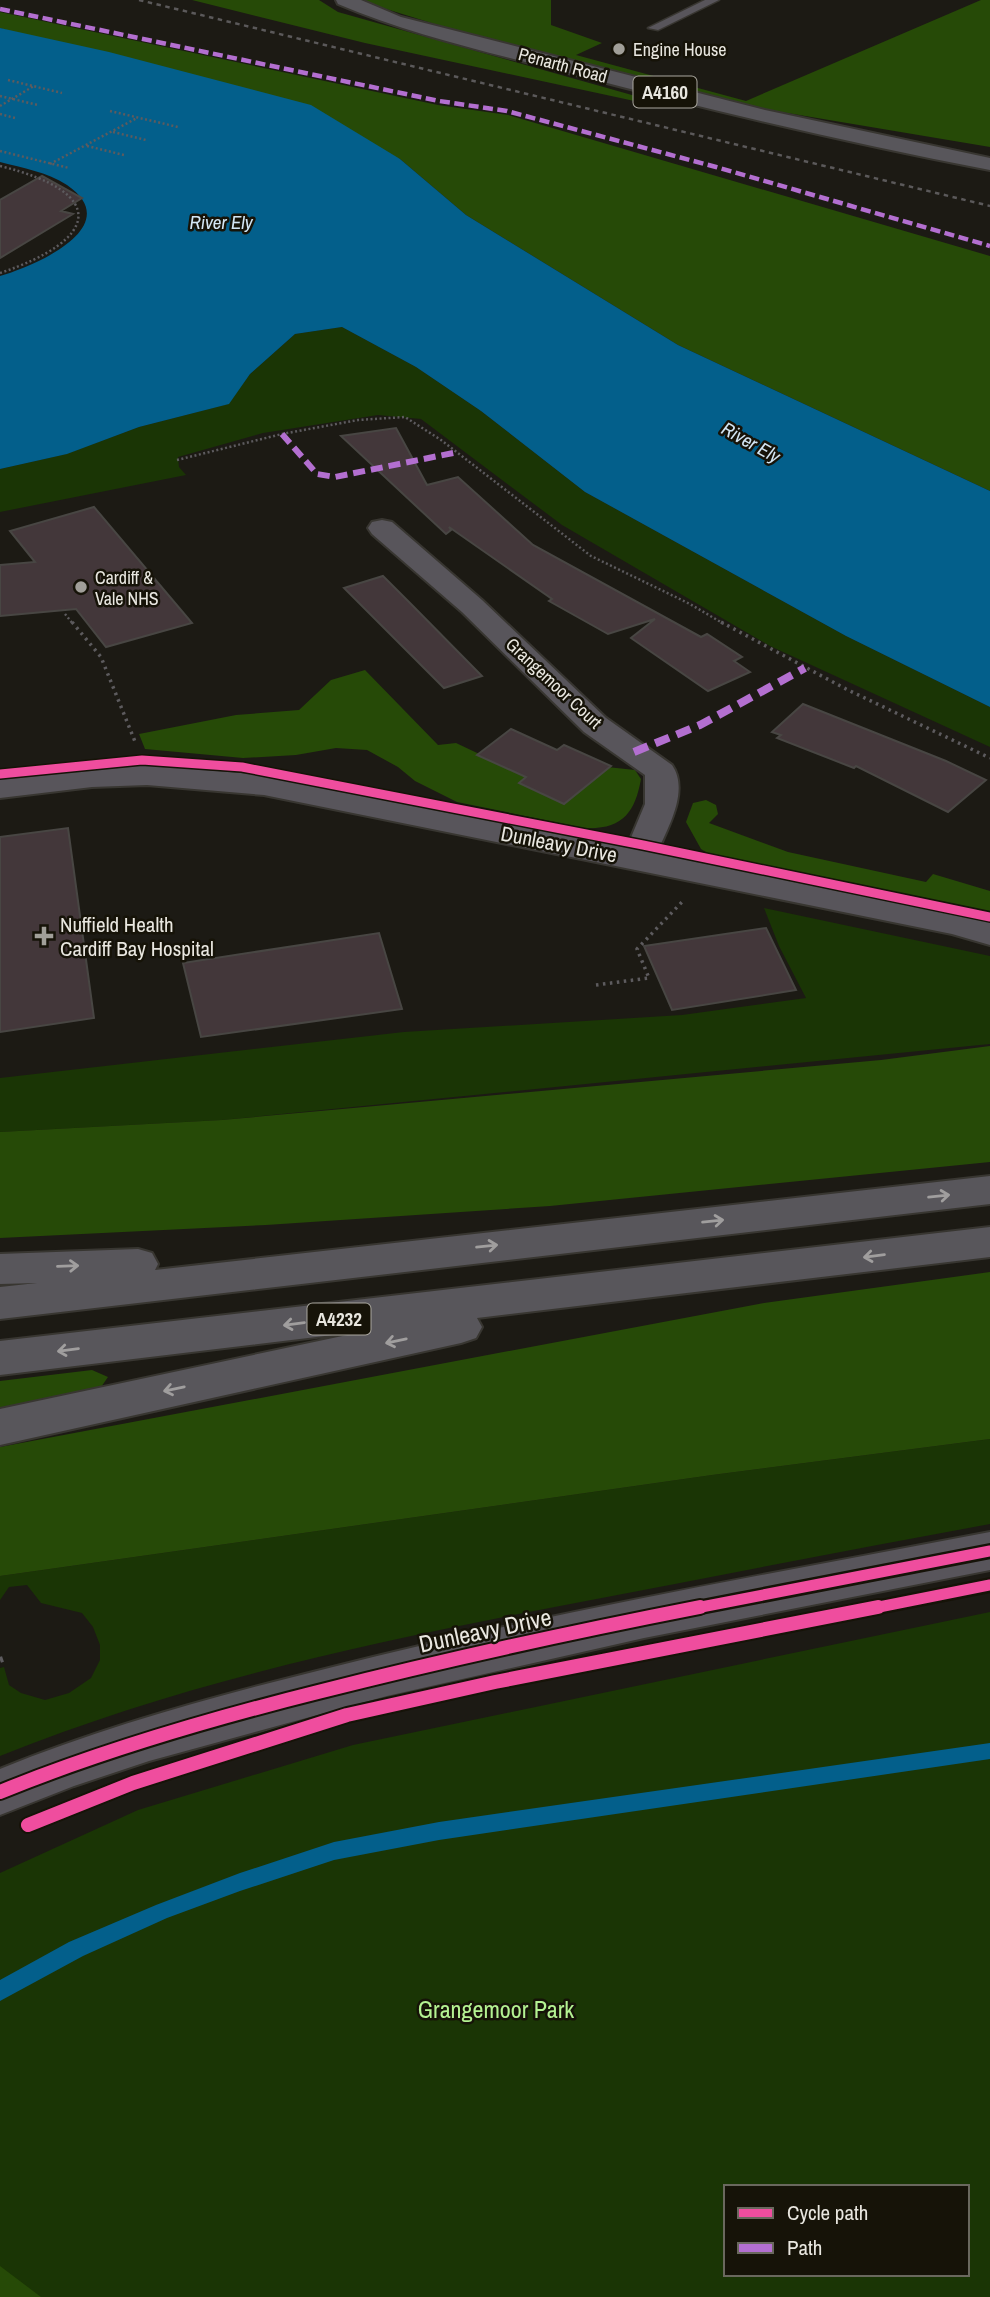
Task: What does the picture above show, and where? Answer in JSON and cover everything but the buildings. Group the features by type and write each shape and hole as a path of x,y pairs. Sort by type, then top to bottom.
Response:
{"main road":[{"name":"Penarth Road","path":"345,0 394,21 727,109 895,147 990,164"},
{"path":"0,1303 990,1190"},
{"name":"A4232","path":"0,1358 990,1242"},
{"path":"0,1269 419,1254"},
{"path":"0,1427 678,1279"}],"street":[{"name":"Grangemoor Court","path":"382,528 472,606 542,677 595,724 661,772 661,804 638,860"},
{"name":"Dunleavy Drive","path":"0,788 92,777 147,775 264,785 956,924 990,934"},
{"name":"Dunleavy Drive","path":"0,1793 48,1771 202,1722 422,1664 990,1550"}],"lane":[{"path":"654,28 714,0"}],"path":[{"path":"8,80 62,93"},
{"path":"0,106 35,86"},
{"path":"0,96 38,105"},
{"path":"110,111 178,127"},
{"path":"0,114 15,118"},
{"path":"50,164 137,118"},
{"path":"112,131 146,140"},
{"path":"86,146 124,155"},
{"path":"0,151 69,168"},
{"path":"0,166 60,186 76,201 79,217 70,236 48,254 0,273"},
{"path":"177,460 282,434 358,420 405,417 442,440 591,556 690,604 754,642 846,689 990,758"},
{"path":"65,614 101,657 147,775"},
{"path":"596,985 649,978 637,949 685,899"}],"green space":[{"path":"192,0 319,0 338,12 646,99 639,102 365,43"},
{"path":"357,0 551,0 551,25 602,43 576,55 746,101 981,0 990,0 990,147 740,105 522,51"},
{"path":"0,12 438,105 508,115 990,256 990,491 678,345 466,215 400,159 0,28"},
{"path":"342,327 416,367 481,411 585,492 846,636 990,707 990,747 770,646 562,525 421,419 378,415 263,433 178,457 179,467 186,475 0,512 0,469 66,454 139,427 228,404 250,374 295,334"},
{"path":"365,670 438,745 456,743 528,777 607,767 635,770 641,779 635,801 617,822 597,828 584,828 457,802 415,781 398,767 367,750 336,748 296,755 243,758 145,749 139,734 236,715 299,710 331,680"},
{"path":"706,800 716,805 718,814 709,823 788,852 926,882 933,874 990,891 990,912 711,855 701,849 686,822 693,803"},
{"path":"764,908 990,956 990,1044 222,1120 0,1132 0,1078 404,1032 682,1015 806,998 779,946"},
{"path":"990,1046 990,1162 550,1206 266,1225 0,1238 0,1132 222,1120 881,1060"},
{"path":"990,1272 990,1439 712,1475 0,1576 0,1447 764,1303"},
{"path":"92,1370 108,1377 99,1390 0,1408 0,1381"},
{"path":"990,1439 990,1524 511,1615 289,1664 143,1705 0,1756 0,1668 4,1667 9,1685 21,1693 45,1700 69,1693 91,1678 100,1660 100,1645 93,1627 82,1613 41,1603 27,1585 9,1587 0,1600 0,1576 712,1475"},
{"name":"Grangemoor Park","path":"990,1612 990,2297 0,2297 0,1873 138,1810 353,1745"},
{"path":"0,2266 41,2297 0,2297"}],"water":[{"name":"River Ely","path":"0,28 109,52 311,105 400,159 466,215 678,345 990,491 990,707 846,636 585,492 481,411 416,367 342,327 295,334 250,374 229,404 139,427 67,454 0,469 0,276 33,264 68,243 81,230 87,216 83,201 67,185 43,174 0,162"}],"waterway":[{"path":"0,1991 76,1949 163,1911 334,1851 439,1831 990,1751"}],"railway":[{"path":"139,0 990,206"}],"marked path":[{"path":"0,9 439,101 507,111 716,167 990,246"},
{"path":"282,434 317,474 335,477 458,452"},
{"path":"634,752 700,725 805,668"}],"cycle path":[{"path":"0,774 142,760 242,767 643,845 990,917"},
{"path":"0,1792 149,1738 387,1674 644,1618 990,1551"},
{"path":"28,1825 133,1783 347,1715 495,1682 990,1585"}],"place":[{"name":"Engine House","path":"619,49"},
{"name":"Cardiff & Vale NHS","path":"81,587"},
{"name":"Nuffield Health Cardiff Bay Hospital","path":"44,936"}]}
